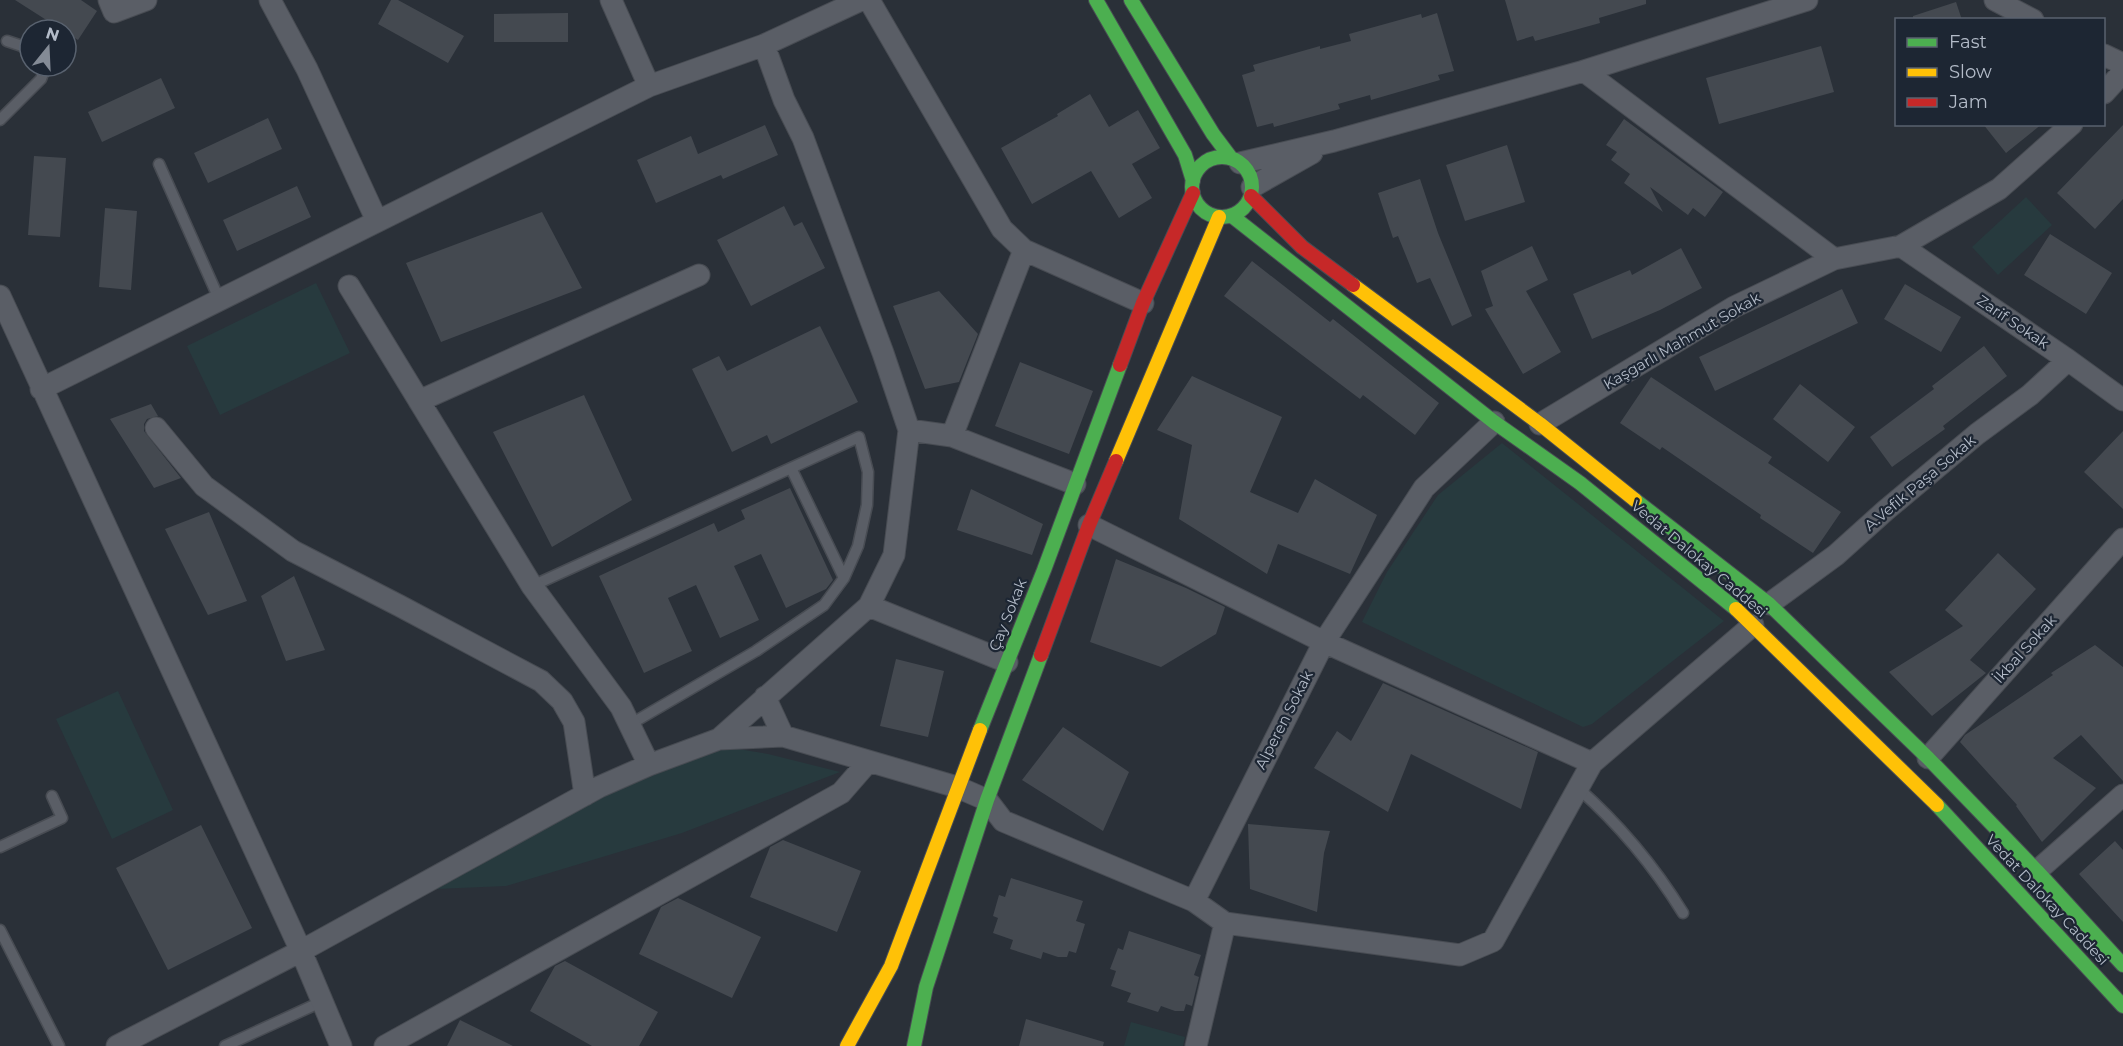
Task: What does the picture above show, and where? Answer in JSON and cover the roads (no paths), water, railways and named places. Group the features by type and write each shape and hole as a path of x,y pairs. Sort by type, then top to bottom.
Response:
{"main road":[{"path":"1096,0 1185,155 1196,202 1202,209 1225,216 1240,211 1252,192 1251,178 1213,134 1131,0"},
{"path":"1193,187 1203,164 1212,159 1235,161"},
{"name":"Çay Sokak","path":"847,1046 891,966 957,787 1007,662 1143,303 1193,187"},
{"name":"Vedat Dalokay Caddesi","path":"1252,192 1302,247 1540,424 1697,550 1769,604 1928,758 2037,871 2123,965"},
{"path":"914,1046 926,987 987,800 1089,525 1225,216"},
{"name":"Vedat Dalokay Caddesi","path":"1225,216 1494,422 1580,483 1731,604 1923,790 2123,1006"}],"street":[{"path":"109,0 114,12 146,0"},
{"path":"270,0 307,69 377,221"},
{"path":"611,0 649,86"},
{"path":"41,389 649,86 764,45 861,0"},
{"path":"869,0 1002,229 1024,250 1143,303"},
{"path":"1235,161 1334,141 1584,71 1807,0"},
{"path":"1995,0 2029,18"},
{"path":"719,739 869,606 894,555 909,430 883,353 803,138 784,100 764,45"},
{"path":"2105,56 2123,64"},
{"path":"1584,71 1834,259"},
{"path":"2105,91 2123,72"},
{"name":"Kaşgarlı Mahmut Sokak","path":"1540,424 1734,307 1834,259 1901,246 1999,189 2070,126"},
{"path":"1252,192 1334,141"},
{"name":"Zarif Sokak","path":"1901,246 2123,400"},
{"path":"952,436 1024,250"},
{"path":"419,401 699,274"},
{"path":"350,286 532,586 621,707 649,765"},
{"path":"0,296 301,951 341,1046"},
{"name":"A.Vefik Paşa Sokak","path":"1769,604 1836,555 1977,434 2030,395 2068,360"},
{"name":"Alperen Sokak","path":"1194,902 1324,642 1424,488 1494,422"},
{"path":"156,428 204,486 293,551 541,681 562,701 574,722 585,795"},
{"path":"909,430 952,436 1075,484"},
{"path":"1089,525 1324,642 1592,763"},
{"name":"İkbal Sokak","path":"1928,758 2123,539"},
{"path":"869,606 1007,662"},
{"path":"117,1046 301,951 585,795 649,765 719,739 783,736 957,787 987,800 1003,821 1194,902 1225,923 1461,955 1493,941 1592,763 1753,625"},
{"path":"765,697 783,736"},
{"path":"385,1046 841,793 868,762"},
{"path":"2037,871 2123,795"},
{"path":"1196,1046 1225,923"}],"lane":[{"path":"7,41 18,45"},
{"path":"0,120 41,78"},
{"path":"159,164 220,301"},
{"path":"532,586 859,437 868,472 867,505 858,546 844,578 824,605 756,651 629,725"},
{"path":"791,468 844,578"},
{"path":"1578,788 1620,827 1643,854 1683,913"},
{"path":"0,847 62,818 52,796"},
{"path":"0,930 58,1046"},
{"path":"225,1046 321,1002"}]}
